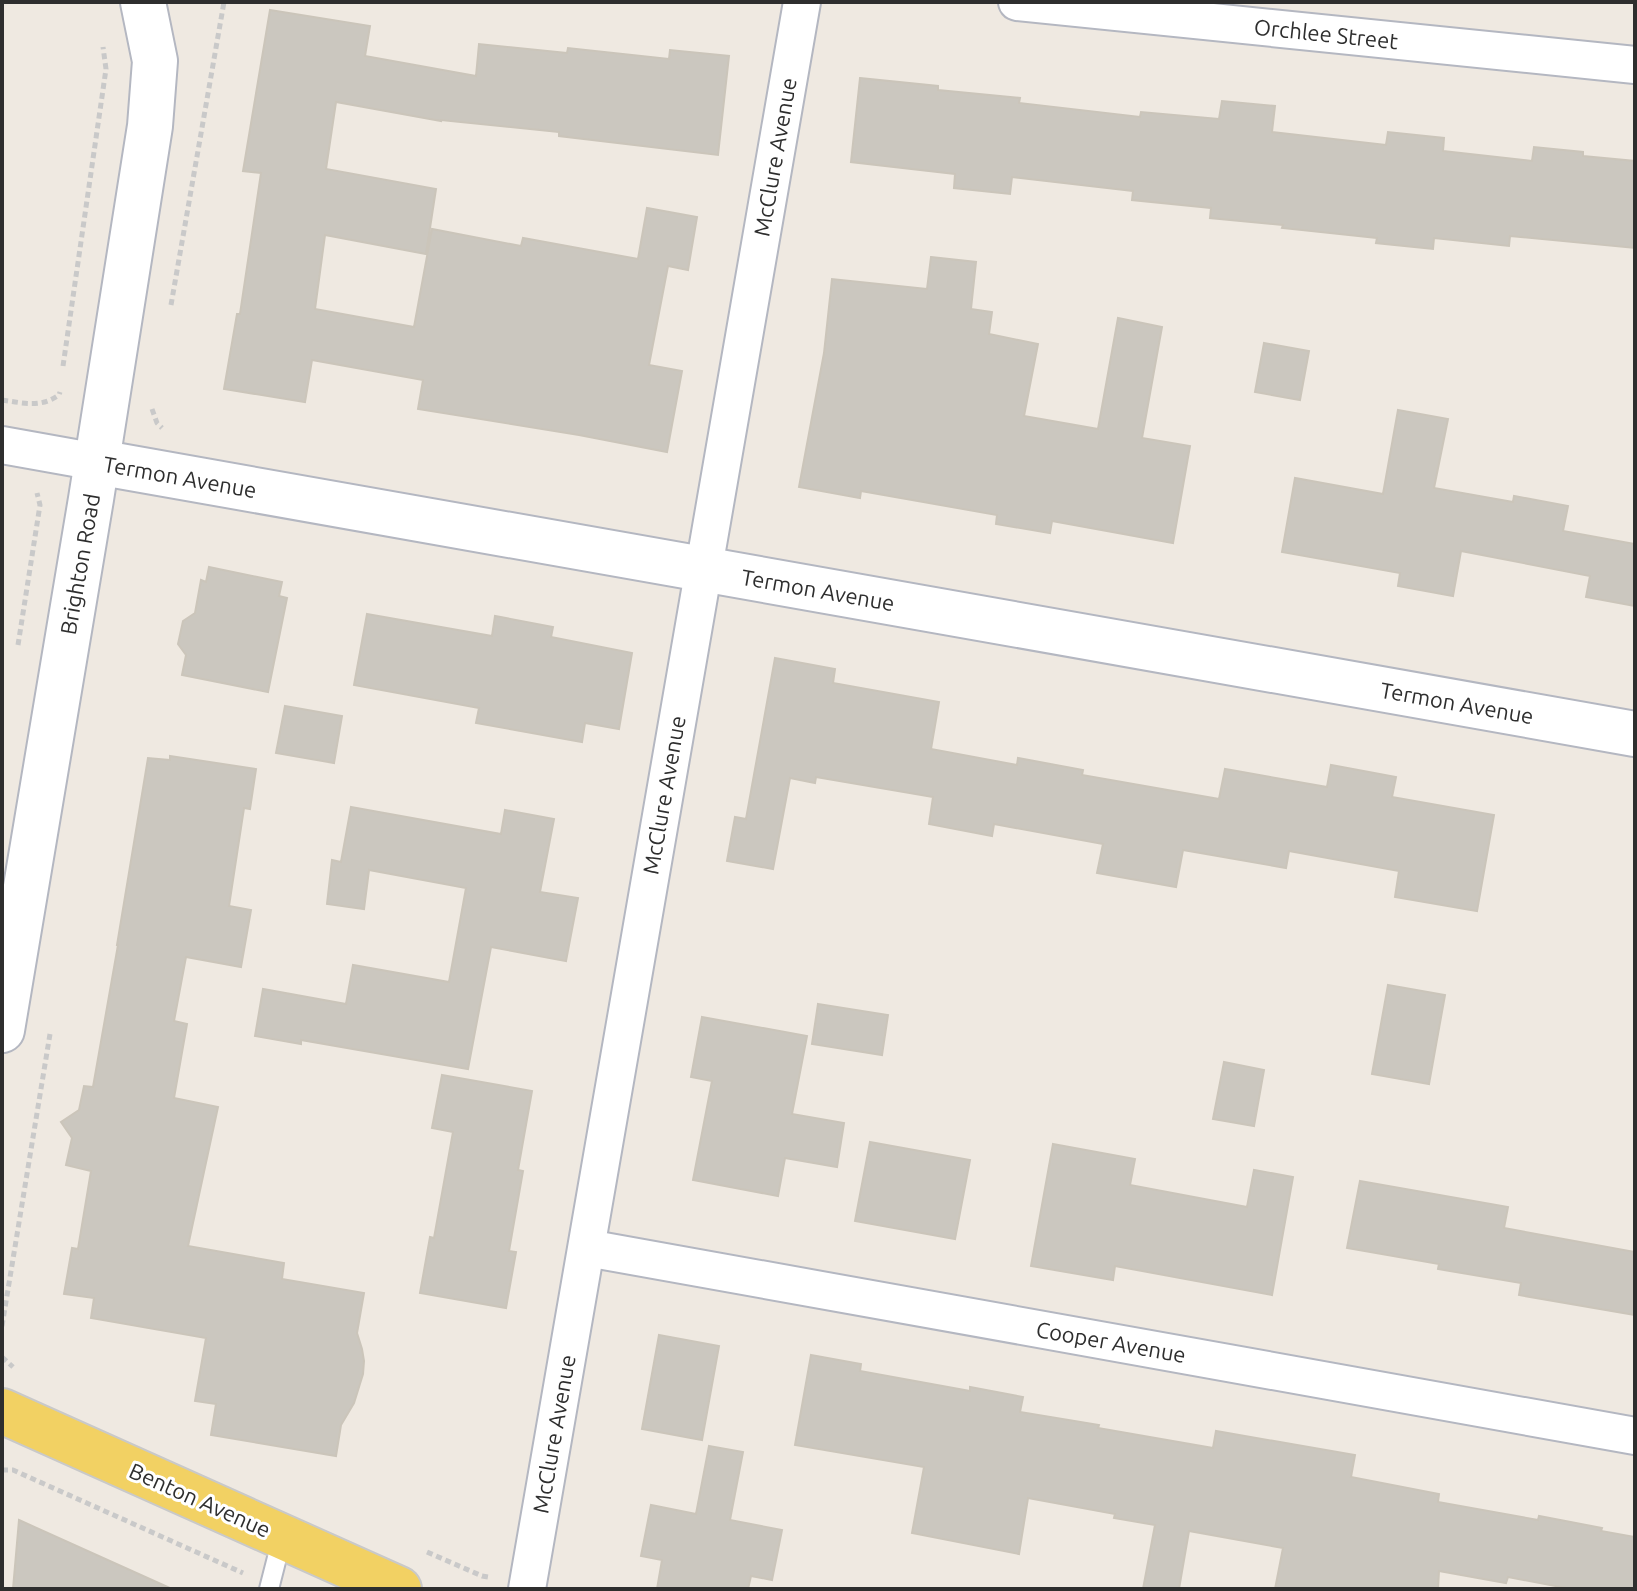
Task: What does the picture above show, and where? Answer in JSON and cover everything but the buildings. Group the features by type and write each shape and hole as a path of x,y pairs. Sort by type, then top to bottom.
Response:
{"main road":[{"name":"Benton Avenue","path":"2,1411 399,1589"}],"street":[{"name":"Brighton Road","path":"2,1030 12,907 97,462 150,126 155,61 143,2"},
{"name":"McClure Avenue","path":"527,1589 802,2"},
{"name":"Orchlee Street","path":"1017,2 1635,65"},
{"name":"Termon Avenue","path":"2,445 1635,734"},
{"name":"Cooper Avenue","path":"587,1248 1635,1436"}],"lane":[{"path":"269,1587 282,1537"}],"path":[{"path":"169,316 224,2"},
{"path":"2,400 30,405 59,395 106,69 102,34"},
{"path":"155,394 152,410 157,423 168,433"},
{"path":"16,655 40,505 37,493 30,487"},
{"path":"2,1470 13,1470 269,1587"}]}
